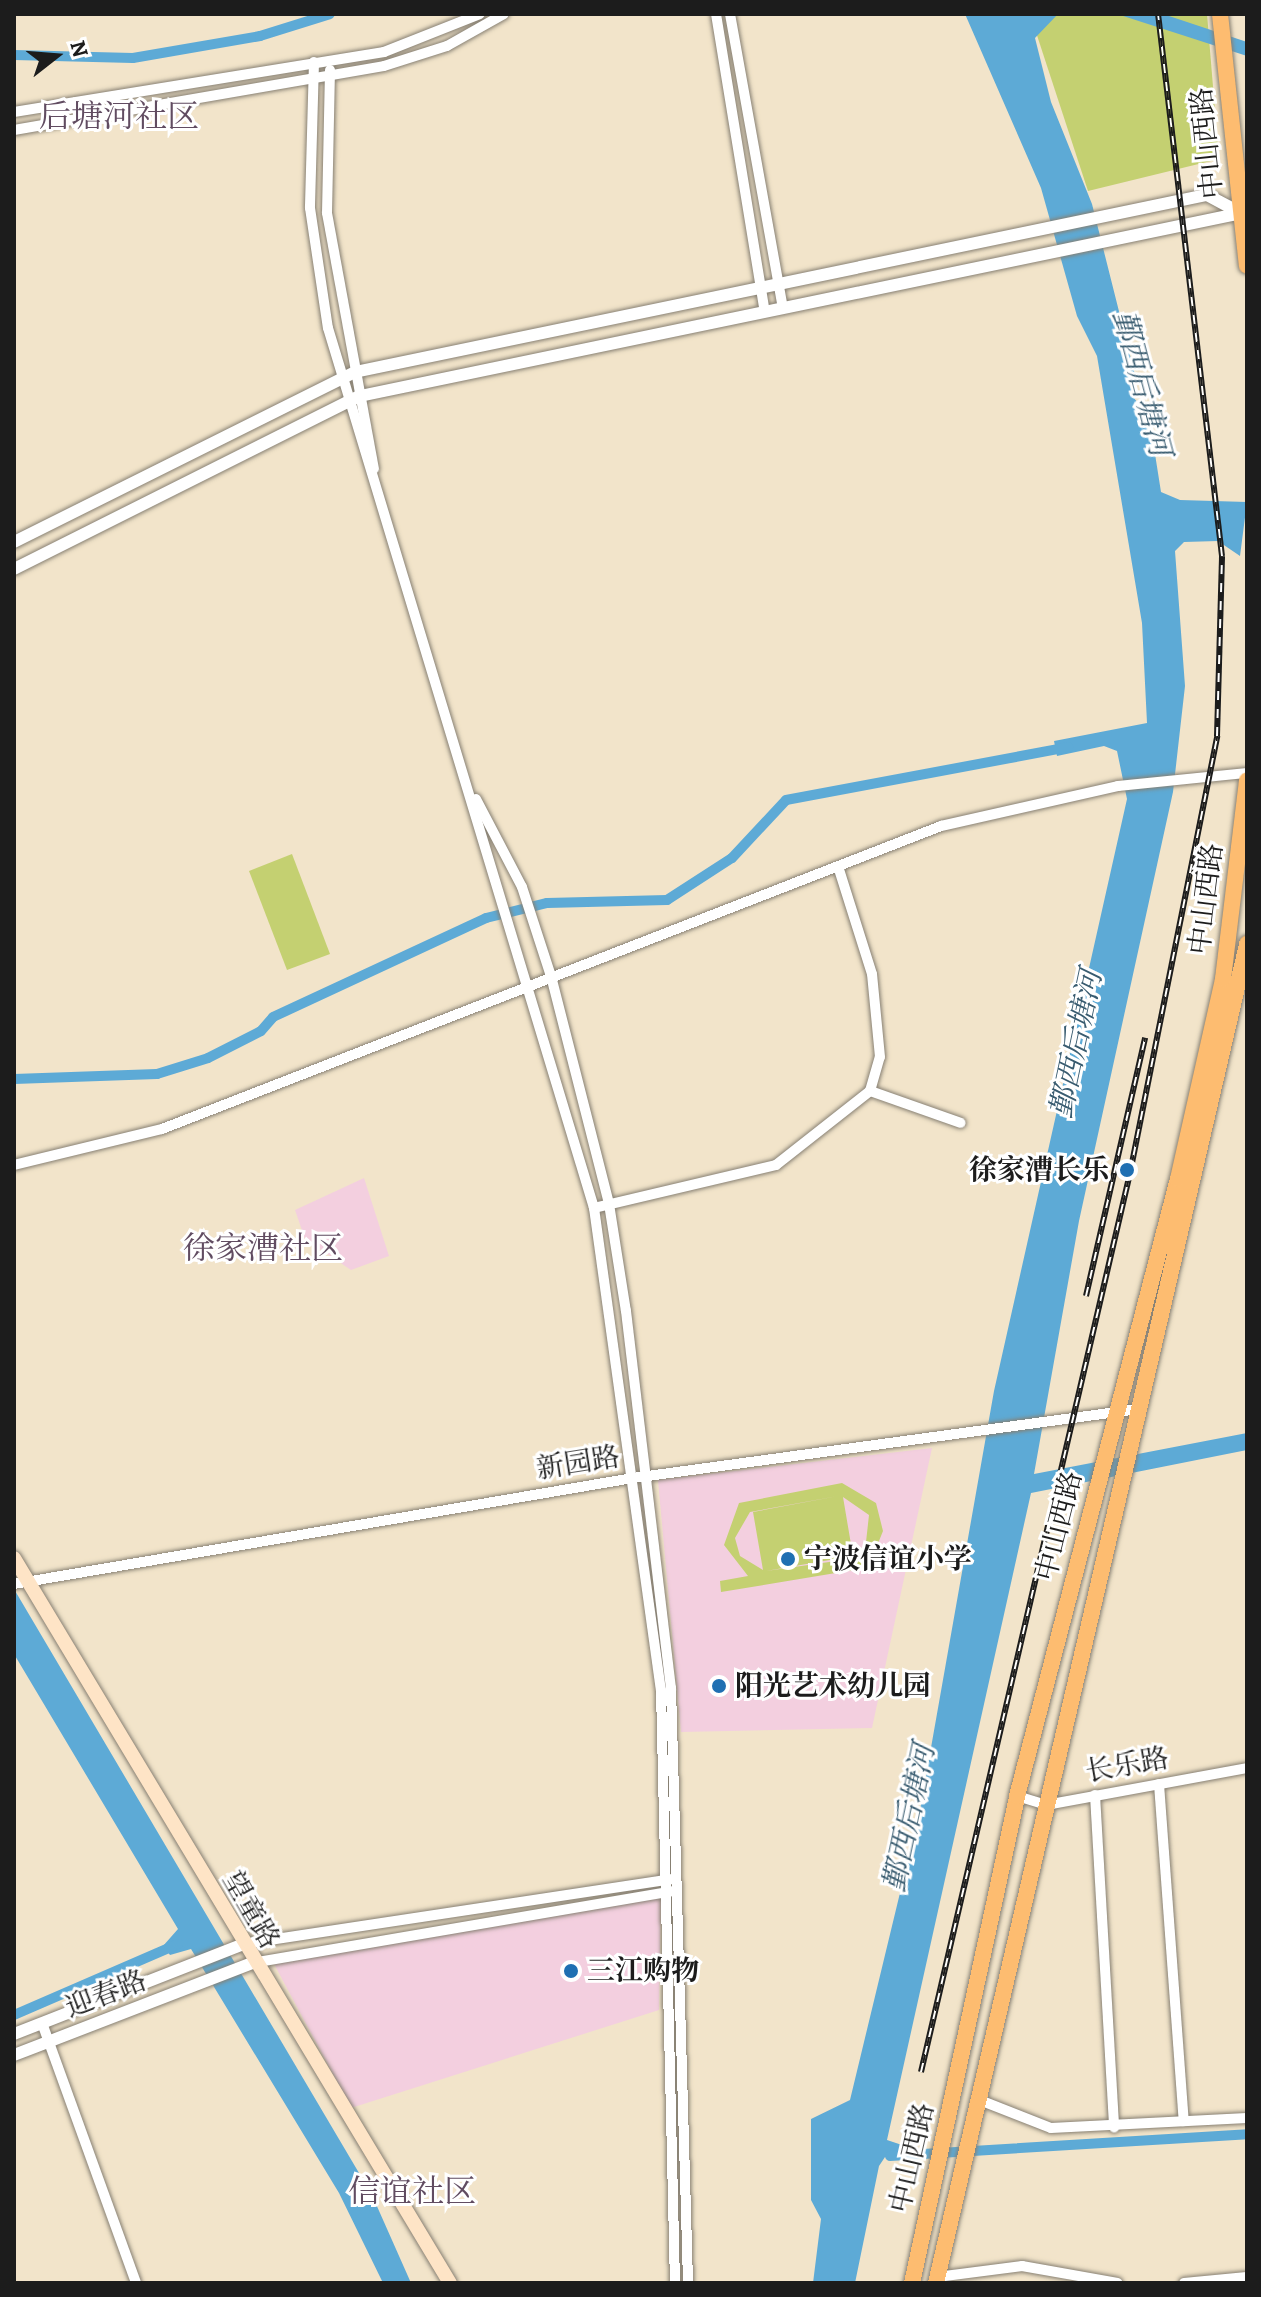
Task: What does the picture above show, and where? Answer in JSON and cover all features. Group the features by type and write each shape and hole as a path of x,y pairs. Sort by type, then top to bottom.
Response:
{"main road":[{"name":"中山西路","path":"1220,19 1244,215 1247,266"},
{"name":"中山西路","path":"912,2283 1017,1796 1223,979 1247,780"},
{"name":"中山西路","path":"936,2280 1247,944"},
{"name":"望童路","path":"14,1558 19,1582 450,2283"}],"street":[{"path":"14,112 416,44 480,14"},
{"path":"14,130 416,58 504,14"},
{"path":"716,14 765,312"},
{"path":"730,14 783,308"},
{"path":"331,60 327,213 374,471"},
{"path":"314,62 313,236 340,378 374,471 476,799 594,1208 661,1690 674,1891 688,2283"},
{"path":"14,542 355,372 1207,195 1244,215"},
{"path":"14,569 360,396 1244,215"},
{"path":"14,1165 162,1129 941,826 1118,786 1177,776 1247,773"},
{"path":"476,799 522,887 535,926 551,976 609,1204 648,1477 671,1688 673,1879"},
{"path":"594,1208 776,1165 870,1091 880,1057 872,974 838,866"},
{"path":"870,1091 961,1123"},
{"name":"新园路","path":"19,1582 633,1478 969,1437 1139,1409"},
{"name":"长乐路","path":"1017,1796 1046,1805 1247,1768"},
{"path":"1159,1784 1184,2121"},
{"path":"1095,1795 1114,2127"},
{"path":"241,1945 673,1879"},
{"path":"252,1963 674,1891"},
{"path":"674,1891 675,2283"},
{"name":"迎春路","path":"14,2034 241,1945"},
{"name":"迎春路","path":"14,2055 252,1963"},
{"path":"42,2023 136,2283"},
{"path":"977,2099 1051,2128 1247,2118"},
{"path":"936,2280 1022,2266 1118,2283"},
{"path":"1184,2283 1247,2277"}],"shaded area":[{"path":"364,1178 389,1256 351,1270 305,1239 295,1210"},
{"name":"宁波信谊小学","path":"932,1448 872,1728 681,1732 658,1480"},
{"path":"661,1894 659,2010 351,2108 273,1962"}],"green space":[{"path":"1030,14 1207,14 1219,159 1088,191"},
{"path":"292,854 330,954 287,970 249,871"},
{"path":"842,1483 876,1503 883,1531 873,1556 883,1555 884,1565 721,1592 720,1581 748,1576 724,1545 739,1503","holes":["838,1496 753,1512 763,1570 740,1556 735,1538 750,1512","843,1497 869,1515 865,1551 850,1559 766,1571 853,1556"]}],"water":[{"name":"鄞西后塘河","path":"965,14 1058,14 1035,38 1051,102 1092,204 1135,375 1133,397 1149,416 1161,492 1180,500 1247,502 1240,556 1218,541 1184,542 1175,551 1185,686 1173,792 1079,1221 1034,1474 1247,1433 1247,1450 1031,1493 887,2140 905,2146 903,2159 885,2157 879,2166 855,2283 813,2283 821,2219 811,2200 811,2119 850,2100 920,1810 994,1391 1127,799 1117,751 1104,746 1057,756 1054,741 1147,723 1142,623 1097,356 1077,316 1041,188"},
{"path":"1117,14 1163,14 1247,42 1247,56"},
{"path":"14,1589 372,2195 411,2283 383,2283 339,2193 191,1949 170,1955 163,1946 178,1929 14,1654"}],"waterway":[{"path":"14,55 133,58 260,36 330,14"},
{"path":"14,1079 157,1074 208,1058 261,1031 273,1017 486,918 547,903 667,900 732,858 786,800 1068,747"},
{"path":"14,2015 178,1944"},
{"path":"890,2156 1247,2134"}],"railway":[{"path":"921,2072 1130,1173 1217,736 1222,556 1158,14"},
{"path":"1086,1296 1145,1038"}],"place":[{"name":"徐家漕长乐","path":"1127,1170"},
{"name":"宁波信谊小学","path":"788,1559"},
{"name":"阳光艺术幼儿园","path":"719,1686"},
{"name":"三江购物","path":"571,1971"}],"district":[{"name":"后塘河社区","path":"119,116"},
{"name":"徐家漕社区","path":"263,1248"},
{"name":"信谊社区","path":"412,2191"}]}
